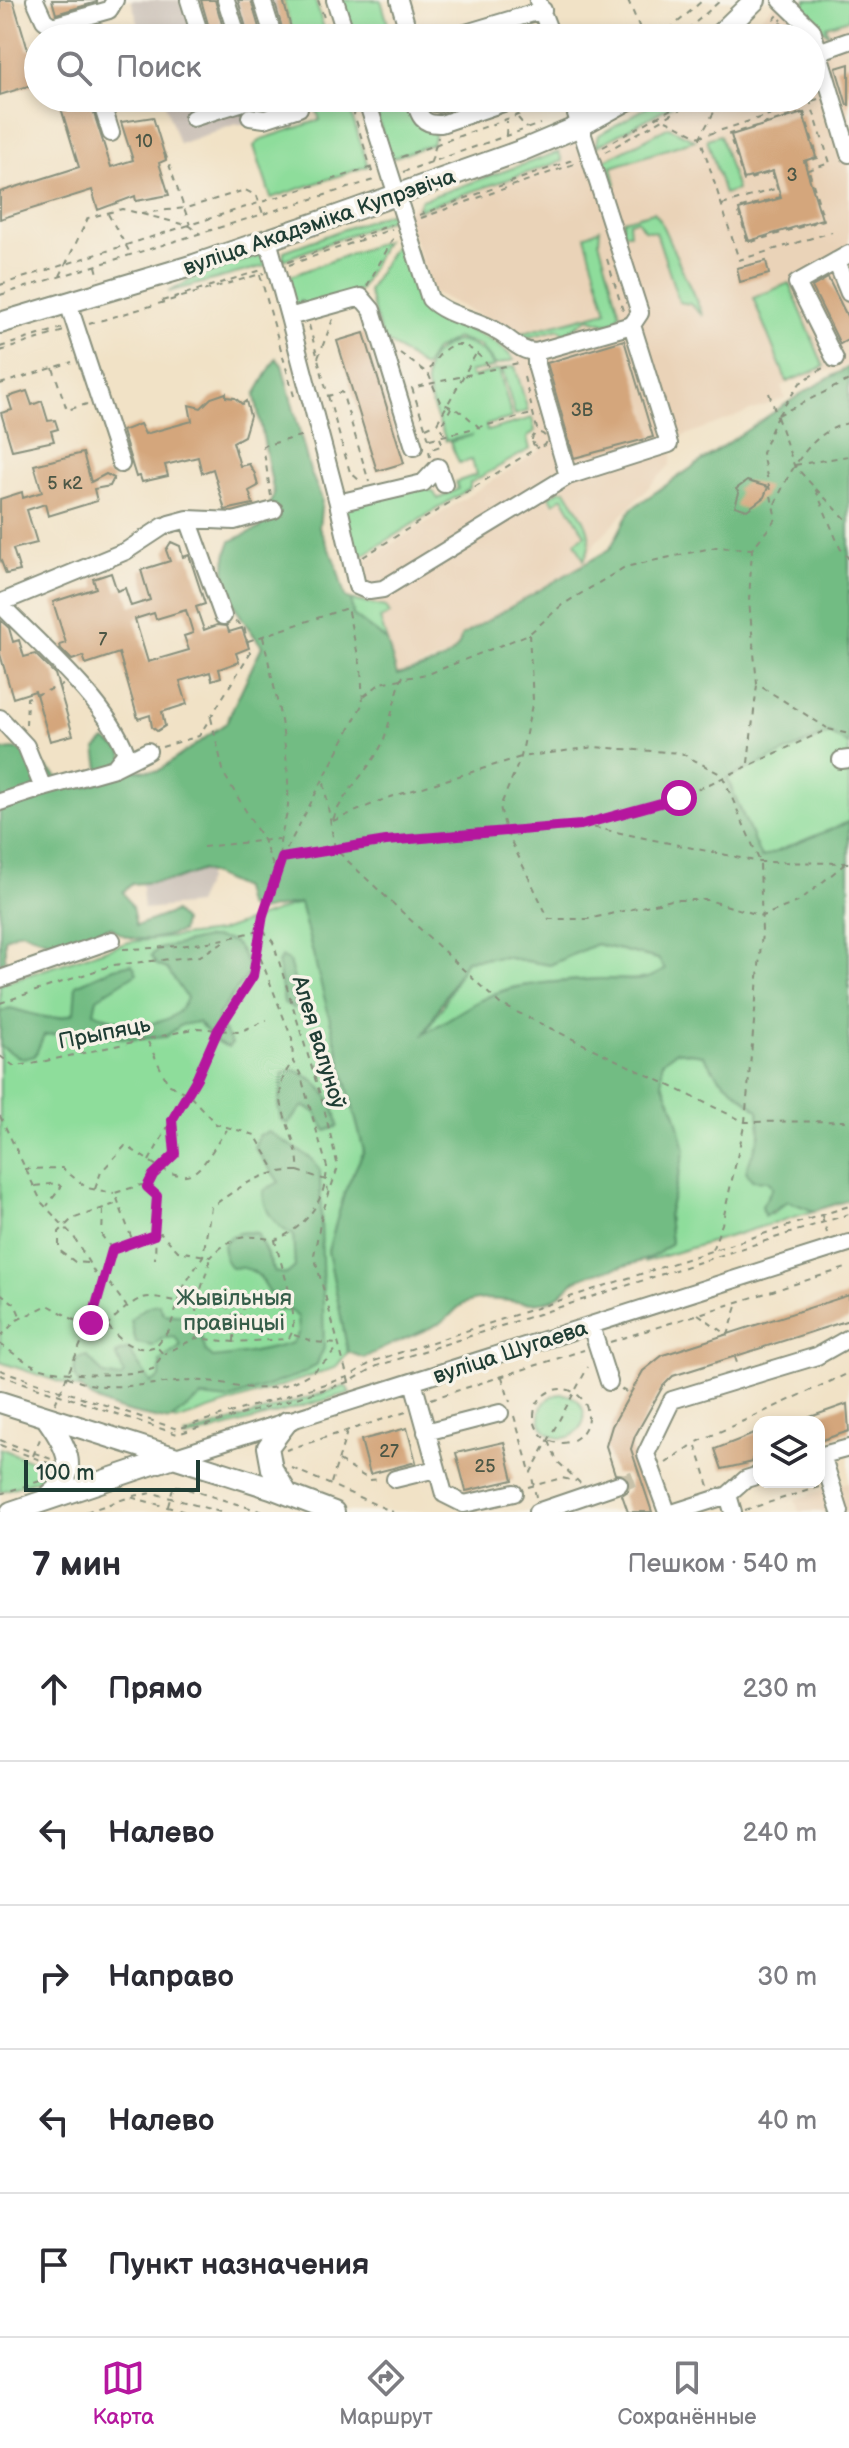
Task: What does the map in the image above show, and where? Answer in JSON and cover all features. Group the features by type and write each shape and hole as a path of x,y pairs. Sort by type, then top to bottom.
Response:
{"main road":[{"path":"730,24 755,0"},
{"name":"вуліца Акадэміка Купрэвіча","path":"0,323 268,240 387,178 580,126 606,112"},
{"path":"0,1402 48,1420 287,1493 334,1512"},
{"path":"39,1503 61,1487 70,1467 67,1451 48,1420"},
{"path":"287,1422 268,1447 272,1469 287,1493"},
{"path":"11,1512 171,1458"}],"street":[{"path":"35,0 44,20 49,24"},
{"path":"60,24 109,10 115,0"},
{"path":"189,0 197,24"},
{"path":"226,0 234,24"},
{"path":"262,0 270,24"},
{"path":"335,0 343,24"},
{"path":"399,0 406,24"},
{"path":"488,24 540,5 547,24"},
{"path":"784,10 804,24"},
{"path":"76,20 77,24"},
{"path":"825,50 849,41"},
{"path":"825,76 849,154"},
{"path":"104,112 111,133"},
{"path":"193,118 205,112"},
{"path":"246,135 252,112"},
{"path":"250,117 265,119 287,112"},
{"path":"370,112 401,224 430,299 438,307 496,330 525,352 536,352 631,320"},
{"path":"418,112 420,118 430,124 441,124 477,112"},
{"path":"268,240 275,266 297,315 309,389 357,586 369,591 383,589 568,476 669,444 631,320 611,221 576,112"},
{"path":"835,359 797,283 842,258 849,293"},
{"path":"297,315 361,297 372,310 414,447"},
{"path":"68,303 121,464"},
{"path":"536,352 536,365 568,476"},
{"path":"338,503 423,483 438,467 444,484"},
{"path":"114,768 126,753 122,741 75,681 0,604 126,551 166,525 188,519 234,521 274,510"},
{"path":"188,519 223,616"},
{"path":"0,718 26,746 43,788"},
{"path":"0,802 114,768 148,751"},
{"path":"0,979 115,944"},
{"name":"вуліца Шугаева","path":"171,1458 849,1244"},
{"path":"591,1326 609,1382"},
{"path":"667,1512 647,1474 646,1454 672,1400 817,1356 849,1338"},
{"path":"413,1382 444,1494 464,1504 514,1493"},
{"path":"426,1432 500,1413"},
{"path":"825,1455 849,1448"},
{"path":"395,1479 436,1469"},
{"path":"825,1469 840,1512"},
{"path":"675,1512 725,1502 746,1479 753,1477"},
{"path":"538,1512 619,1484"}],"path":[{"path":"318,0 326,24"},
{"path":"628,0 638,24"},
{"path":"676,24 703,0"},
{"path":"694,24 721,0"},
{"path":"825,97 831,96"},
{"path":"353,112 370,168 387,178"},
{"path":"506,136 507,112"},
{"path":"510,112 528,128"},
{"path":"387,178 436,145 528,112"},
{"path":"157,304 173,295 275,266 401,224 589,154 666,112"},
{"path":"700,137 714,112"},
{"path":"700,137 775,112"},
{"path":"727,126 729,134 744,181 772,172 780,197 738,209 748,243 824,220 806,161 818,158 804,112 729,134"},
{"path":"808,170 830,163 814,112"},
{"path":"765,115 767,123"},
{"path":"666,120 700,137 739,260 832,232"},
{"path":"431,162 441,124"},
{"path":"0,295 387,178 541,124"},
{"path":"165,153 190,226"},
{"path":"0,285 370,168 387,178"},
{"path":"721,205 778,188"},
{"path":"139,213 186,208 245,190 257,196 263,214"},
{"path":"59,278 88,218 122,209 190,226 200,234"},
{"path":"107,213 131,255"},
{"path":"361,297 401,224"},
{"path":"606,256 624,314 631,320"},
{"path":"309,389 339,303"},
{"path":"297,315 318,358 350,472 373,494"},
{"path":"0,349 75,328"},
{"path":"381,340 428,373"},
{"path":"480,428 463,413 446,405 430,384 428,373 437,355 452,345 463,344 477,351 491,369"},
{"path":"424,428 437,423 477,351"},
{"path":"0,384 85,358"},
{"path":"748,764 757,684 749,601 752,549 776,519 762,453 777,416 800,383 835,359"},
{"path":"520,363 412,388 429,439 534,414"},
{"path":"53,368 67,410 100,400"},
{"path":"777,416 849,380"},
{"path":"328,396 342,392 373,494"},
{"path":"769,393 794,465 849,522"},
{"path":"445,435 441,426 451,408"},
{"path":"775,505 794,465 814,443 840,425 849,423"},
{"path":"274,510 263,446 305,435"},
{"path":"438,467 431,463 429,450 443,445 440,437"},
{"path":"352,561 538,447"},
{"path":"794,465 849,456"},
{"path":"815,488 840,548 849,559"},
{"path":"364,697 381,683 403,676 431,673 529,634 562,605 625,567 716,547 752,549"},
{"path":"248,641 347,608 361,668 364,697 358,717 282,858 263,915 257,949 292,1039 293,1062 300,1073 324,1153 328,1192 314,1255 348,1377"},
{"path":"148,751 199,736 250,653 244,626 223,616"},
{"path":"529,634 533,700 521,757 500,807 506,831 549,919 588,919 672,900 708,900 762,916 798,902 847,863"},
{"path":"263,637 290,763 288,814 280,838 282,858"},
{"path":"333,821 339,802 382,743 390,709 403,676"},
{"path":"26,746 27,698 75,681"},
{"path":"757,684 828,729 849,734"},
{"path":"210,717 224,774 263,840 276,873"},
{"path":"282,858 335,849 581,825 679,798 722,775 828,729"},
{"path":"333,821 387,798 521,757 594,747 681,753 722,775 760,862 762,916 745,1122 722,1224 712,1251"},
{"path":"324,782 333,821 335,849 500,1004 745,1122 849,1121"},
{"path":"581,825 760,862 847,863"},
{"path":"203,847 280,838"},
{"path":"115,944 174,948 224,941 262,929"},
{"name":"Алея валуноў","path":"262,929 273,942 323,1104 338,1167 328,1192"},
{"path":"0,1003 113,965 200,956 224,941"},
{"path":"149,1161 188,1094 218,1030 246,990 259,956"},
{"name":"Прыпяць","path":"0,1056 14,1066 32,1064 198,1028 239,1032 267,1020"},
{"path":"148,1041 168,1084 188,1094 216,1124 255,1135 276,1171"},
{"path":"293,1062 282,1081 280,1109 299,1160 298,1171"},
{"path":"0,1116 23,1169 46,1207 74,1237 97,1277 104,1280 127,1307"},
{"path":"147,1187 175,1154 172,1120"},
{"path":"95,1189 101,1172 125,1146 176,1175 193,1173 228,1129"},
{"path":"23,1169 62,1168 87,1188 115,1193 141,1185 147,1187 157,1196 155,1259"},
{"path":"0,1337 21,1319 48,1305 76,1321 107,1325 130,1345 147,1350 156,1346 169,1330 177,1300 203,1256 211,1207 251,1179 276,1171 298,1171 326,1180"},
{"path":"196,1338 196,1305 211,1257 226,1241 238,1236 275,1240 287,1235 317,1206 326,1180"},
{"path":"33,1187 57,1183 61,1187 46,1207"},
{"path":"115,1193 133,1242"},
{"path":"89,1263 75,1262 59,1250 59,1232 72,1219 119,1202"},
{"path":"0,1370 177,1429 348,1377 374,1361 849,1206"},
{"path":"103,1209 102,1236 112,1250"},
{"path":"0,1375 177,1434 349,1382 377,1366 849,1214"},
{"path":"112,1250 161,1233 178,1251 211,1257"},
{"path":"275,1240 292,1308 292,1334"},
{"path":"60,1392 91,1323 112,1250"},
{"path":"280,1452 417,1408 418,1403 849,1267"},
{"path":"0,1293 15,1304 21,1319"},
{"path":"107,1325 127,1307 152,1295 196,1305"},
{"path":"230,1301 243,1305 243,1313 235,1318 225,1309 225,1304 230,1301"},
{"path":"698,1314 728,1335 739,1302"},
{"path":"234,1342 235,1318"},
{"path":"0,1344 34,1365 67,1374 133,1374 153,1369 163,1354 196,1338 234,1342 280,1341 292,1334 315,1342 340,1344"},
{"path":"67,1374 80,1384 105,1386 172,1380 269,1388 314,1372 340,1344"},
{"path":"156,1346 163,1354"},
{"path":"531,1472 598,1347"},
{"path":"647,1474 695,1443 849,1373"},
{"path":"502,1376 531,1472 538,1512"},
{"path":"548,1440 567,1443 576,1439 587,1425 587,1406 575,1392 550,1391 537,1403 537,1428 548,1440 557,1461 577,1481"},
{"path":"331,1484 347,1430"},
{"path":"0,1443 51,1463 57,1471"},
{"path":"695,1443 725,1502"},
{"path":"339,1461 370,1480 395,1479"},
{"path":"285,1465 393,1512"},
{"path":"533,1484 562,1478 577,1481 597,1491"},
{"path":"0,1496 46,1481"},
{"path":"740,1512 831,1484"},
{"path":"168,1506 174,1485 263,1512"},
{"path":"86,1512 130,1497 153,1493 220,1512"},
{"path":"130,1497 186,1512"},
{"path":"111,1504 114,1512"}],"shaded area":[{"path":"131,0 283,0 290,24 139,24"},
{"path":"778,0 849,0 849,364 781,386 785,398 675,439 670,465 595,543 586,563 461,636 454,653 397,675 380,618 361,606 357,566 541,450 514,357 493,322 433,292 405,213 421,200 599,135 639,112 825,112 825,24 754,24"},
{"path":"168,112 302,112 259,125 237,124 179,144"},
{"path":"137,838 207,848 207,880 196,904 144,909"},
{"path":"849,1482 849,1512 799,1512 795,1499"}],"green space":[{"path":"283,0 315,0 323,24 290,24"},
{"path":"342,0 381,0 388,24 350,24"},
{"path":"806,0 849,0 849,19 826,26 829,35 825,31 825,24 817,24 803,11"},
{"path":"317,112 351,112 368,166 271,198 254,146 262,139 320,120"},
{"path":"376,112 411,112 414,120 435,133 432,144 390,159"},
{"path":"639,112 660,112 596,147 599,135"},
{"path":"669,127 695,140 612,167 616,184 609,188 601,162"},
{"path":"720,135 737,190 724,194 707,139"},
{"path":"559,152 562,161 417,210 421,200"},
{"path":"654,212 703,316 690,304 679,302 656,232 644,230 637,220 629,222 630,233 623,233 623,220"},
{"path":"395,213 397,217 283,260 284,251"},
{"path":"600,229 599,241 620,313 617,320 606,324 588,318 565,335 559,329 522,339 519,334 607,311 585,236"},
{"path":"399,238 413,288 427,311 490,340 514,360 496,365 479,345 456,338 435,350 424,368 382,338 368,291"},
{"path":"385,241 360,290 307,306 300,301 299,307 294,309 285,278"},
{"path":"262,255 269,265 168,292 208,271"},
{"path":"789,283 824,367 787,382 753,298"},
{"path":"456,341 479,349 494,367 470,372 471,377 499,370 512,418 486,425 487,431 532,418 535,431 527,438 530,449 470,483 470,488 365,554 353,558 341,509 421,488 433,491 438,499 458,489 456,482 476,475 472,460 459,463 450,442 473,435 446,441 427,384 431,360 440,349"},
{"path":"276,358 282,365 310,471 322,499 319,528 336,564 345,597 351,600 353,615 387,641 397,675 446,658 459,645 461,636 610,549 631,509 799,395 849,367 849,745 829,733 727,778 761,858 849,822 849,1200 814,1211 788,1201 764,1216 762,1206 773,1187 768,1181 752,1180 746,1171 760,1134 758,1110 718,1076 703,1055 676,1051 662,1062 662,1082 676,1114 685,1150 668,1215 671,1243 649,1258 575,1281 551,1300 529,1303 487,1299 466,1303 442,1322 364,1358 348,1352 328,1251 345,1191 364,1151 300,903 254,912 246,905 242,888 202,870 175,880 132,884 123,892 132,907 136,926 174,912 183,921 181,932 153,939 136,939 111,927 57,944 21,931 5,938 5,960 0,964 0,751 15,749 29,754 57,777 77,787 101,780 96,749 105,740 121,750 129,770 158,771 226,723 262,646 237,610 225,571 231,541 260,528 274,494 255,395","holes":["596,944 658,959 665,969 649,978 556,982 501,992 424,1034 466,960 503,957 550,965"]},
{"path":"515,366 528,411 515,415 502,369"},
{"path":"566,490 589,532 584,560 575,542 585,535 563,497 554,503 549,496"},
{"path":"351,600 386,607 390,614 380,619 387,641 353,615"},
{"path":"829,733 849,745 849,822 761,858 727,778"},
{"name":"Жывільныя правінцыі","path":"300,903 364,1151 345,1191 328,1251 348,1352 335,1368 176,1421 0,1362 0,984 129,942 218,932"},
{"path":"206,938 225,939 236,944 250,971 218,1015 218,1022 232,1043 228,1047 217,1042 198,1022 181,1025 165,1037 136,1039 69,1033 44,1035 35,1056 22,1059 0,1046 0,1012 10,1008 42,1016 66,1016 74,1013 76,985 114,968 132,964 137,973 97,998 94,1012 132,1023 159,1022 171,1017 187,998 167,969 157,965 151,956 158,949"},
{"path":"596,944 658,959 665,969 642,979 558,982 503,990 468,1007 423,1036 443,1006 466,960 503,957 550,965"},
{"path":"281,957 289,961 298,994 294,1009 284,1003 278,964"},
{"path":"676,1051 703,1055 718,1076 758,1110 768,1180 774,1188 762,1206 772,1214 788,1201 814,1211 644,1262 671,1243 668,1215 680,1171 676,1114 662,1082 662,1062"},
{"path":"293,1070 310,1078 324,1091 334,1108 338,1126 326,1131 315,1112 303,1106 288,1124 281,1120 278,1107 283,1073"},
{"path":"269,1132 312,1159 320,1170 324,1348 317,1364 304,1373 228,1400 202,1397 169,1421 121,1410 91,1397 75,1375 76,1359 87,1356 104,1375 120,1378 124,1374 116,1354 128,1349 151,1383 160,1378 160,1361 181,1346 175,1337 163,1338 153,1346 136,1343 131,1321 143,1310 155,1305 159,1304 164,1314 186,1316 196,1322 206,1352 213,1358 292,1343 299,1332 298,1317 291,1311 276,1309 256,1273 249,1269 231,1268 225,1259 223,1245 237,1233 257,1233 275,1272 287,1274 295,1267 293,1235 281,1228 265,1205 263,1191 279,1182 254,1147 259,1135"},
{"path":"346,1386 350,1393 185,1439 185,1436"},
{"path":"562,1394 578,1400 584,1416 578,1432 562,1438 546,1432 540,1416 546,1400"},
{"path":"0,1448 49,1468 37,1480 0,1492"}],"building":[{"path":"0,0 13,0 24,37 24,87 0,95"},
{"path":"52,0 97,0 97,2 56,14"},
{"path":"201,0 215,0 222,24 208,24"},
{"path":"238,0 251,0 258,24 245,24"},
{"path":"274,0 283,0 290,24 281,24"},
{"path":"849,64 849,105 847,105 836,68"},
{"path":"62,112 93,112 111,167 133,160 121,122 153,117 166,160 159,163 169,195 136,201 135,196 98,210 92,190 0,219 0,192 79,167"},
{"path":"803,113 816,157 804,161 822,219 749,241 739,210 781,198 773,171 744,179 731,135"},
{"path":"766,261 769,274 740,282 737,268"},
{"path":"828,278 849,320 849,339 840,344 812,287"},
{"path":"364,333 404,463 377,471 337,341"},
{"path":"624,340 653,437 574,458 547,363"},
{"path":"27,391 32,405 42,401 48,421 55,420 58,429 51,431 54,441 12,450 1,413 12,410 8,397"},
{"path":"226,393 226,397 235,398 242,404 246,401 250,416 244,436 233,442 240,466 249,464 255,474 258,486 249,491 253,504 225,510 213,469 202,473 198,457 165,465 168,476 142,482 140,476 136,477 122,431 140,424 145,434 192,421 189,405 201,408 211,398"},
{"path":"83,453 91,482 106,474 114,478 110,486 94,489 97,501 48,516 45,504 27,510 37,543 13,549 20,571 6,574 0,558 0,499 22,492 23,498 42,492 34,465"},
{"path":"747,481 768,487 764,497 747,510 735,506 739,493 736,489"},
{"path":"171,542 180,546 183,557 189,555 205,604 196,607 204,630 217,625 227,626 229,632 242,628 249,648 236,653 239,662 219,669 221,677 212,680 210,672 180,681 187,704 162,712 165,726 157,731 152,727 150,715 138,719 119,653 86,664 83,656 72,660 61,649 60,645 66,643 53,602 96,588 93,579 111,573 117,591 125,588 131,606 150,600 141,570 170,561 166,550","holes":["186,610 193,633 184,636 189,650 148,662 135,619 154,613 156,619"]},
{"path":"0,620 9,628 13,642 19,640 24,657 35,654 55,674 73,735 50,741 35,691 13,698 0,654"},
{"path":"849,1295 849,1320 673,1376 663,1386 631,1449 652,1512 628,1512 622,1495 628,1491 630,1481 626,1475 615,1474 606,1446 612,1426 643,1371 663,1355"},
{"path":"847,1404 849,1431 825,1439 825,1416 813,1416"},
{"path":"407,1428 416,1462 370,1474 361,1440"},
{"path":"753,1434 753,1462 722,1469 715,1449"},
{"path":"504,1442 513,1480 466,1491 456,1453"}],"tunnel":[{"path":"619,1484 640,1476"}],"route":[{"path":"91,1323 112,1250 154,1235 157,1196 147,1187 153,1175 175,1154 172,1120 197,1078 218,1030 253,976 259,956 257,949 263,915 282,858 386,841 581,825 679,798"}]}
